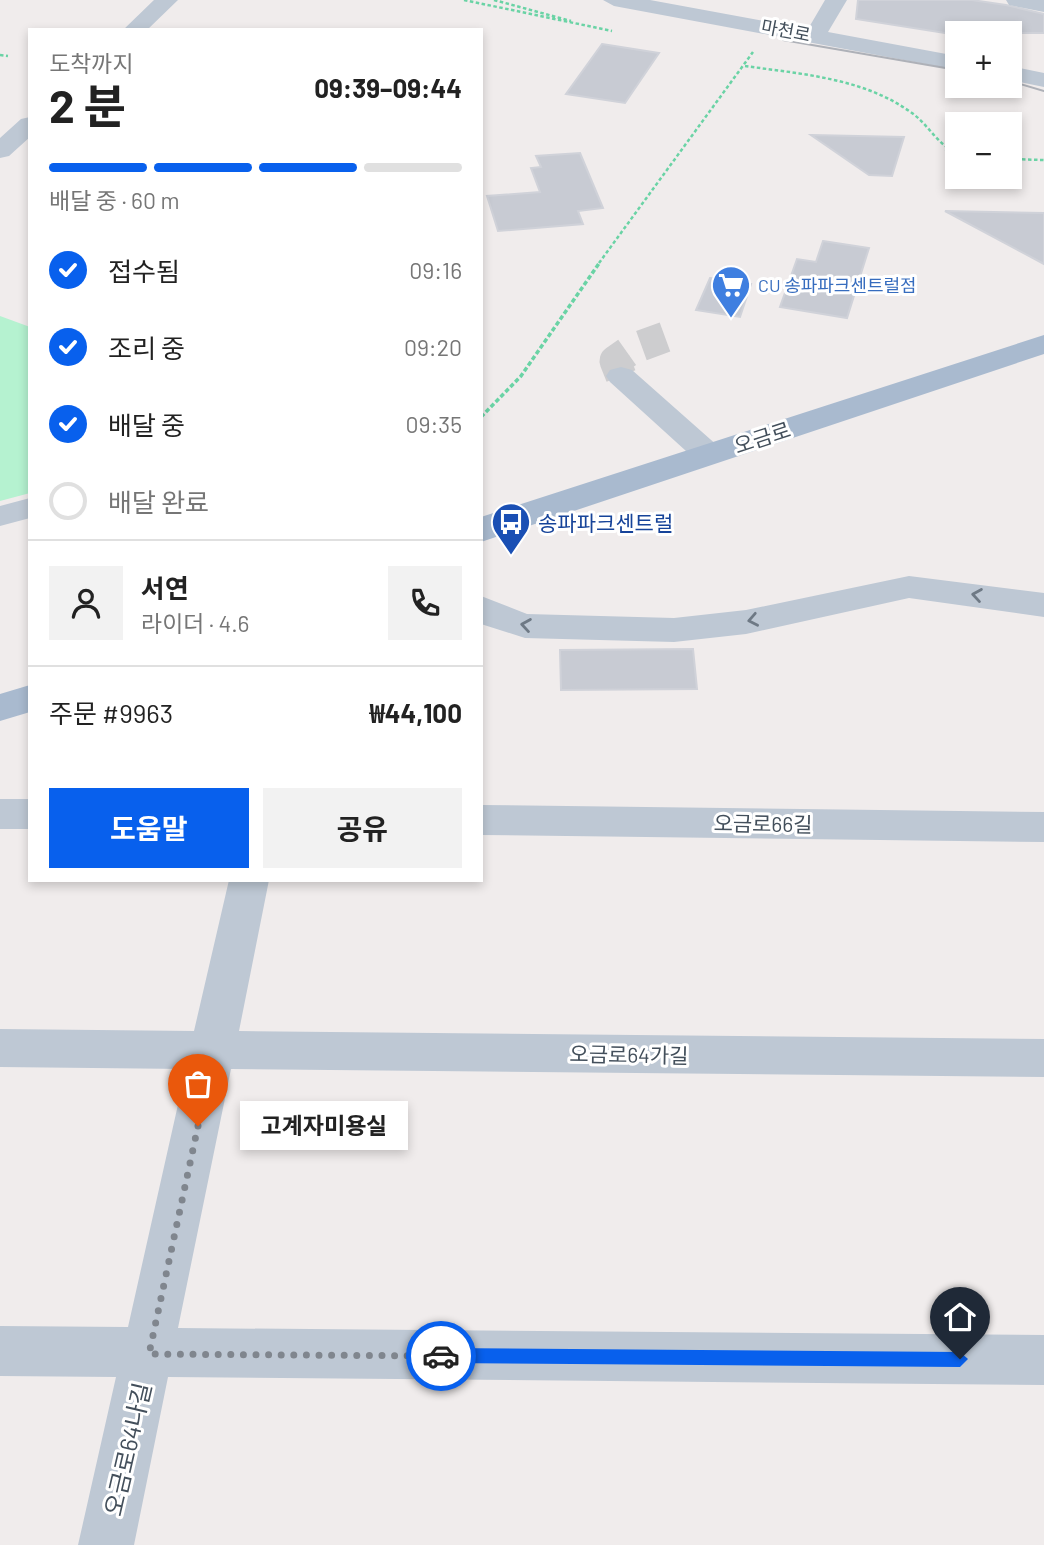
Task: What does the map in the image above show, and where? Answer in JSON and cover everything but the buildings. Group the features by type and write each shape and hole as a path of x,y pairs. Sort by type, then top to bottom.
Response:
{"main road":[{"name":"오금로","path":"483,531 492,525 1044,344"},
{"path":"0,709 28,699"}],"street":[{"path":"136,28 167,0"},
{"name":"마천로","path":"616,0 945,61"},
{"path":"815,35 836,0"},
{"path":"1017,0 1044,5"},
{"path":"1022,75 1044,80"},
{"path":"9,145 28,126"},
{"path":"621,376 708,454"},
{"path":"0,516 28,509"},
{"path":"483,610 488,614 525,626 674,630 746,622 909,587 1044,605"},
{"path":"0,814 28,814"},
{"name":"오금로66길","path":"483,820 1044,827"},
{"path":"149,1354 215,1050 248,882"},
{"name":"오금로64가길","path":"0,1048 1044,1058"},
{"name":"오금로64나길","path":"0,1351 1044,1360"},
{"name":"오금로64나길","path":"106,1545 149,1354"}],"path":[{"path":"483,416 521,376 550,330 745,66 755,48"},
{"path":"0,55 8,56"},
{"path":"745,66 816,76 866,88 912,112 945,149"},
{"path":"1022,159 1044,160"}],"green space":[{"path":"0,316 28,326 28,494 0,501"}],"tunnel":[{"path":"621,376 615,361 632,349 665,337"}],"tram line":[{"path":"783,40 945,68"},
{"path":"1022,85 1044,91"}],"way so far":[{"path":"198,1126 149,1354 441,1356"}],"place":[{"name":"CU 송파파크센트럴점","path":"731,319"},
{"name":"송파파크센트럴","path":"511,556"},
{"name":"고계자미용실","path":"198,1126"}],"route":[{"path":"441,1356 960,1359"}]}
